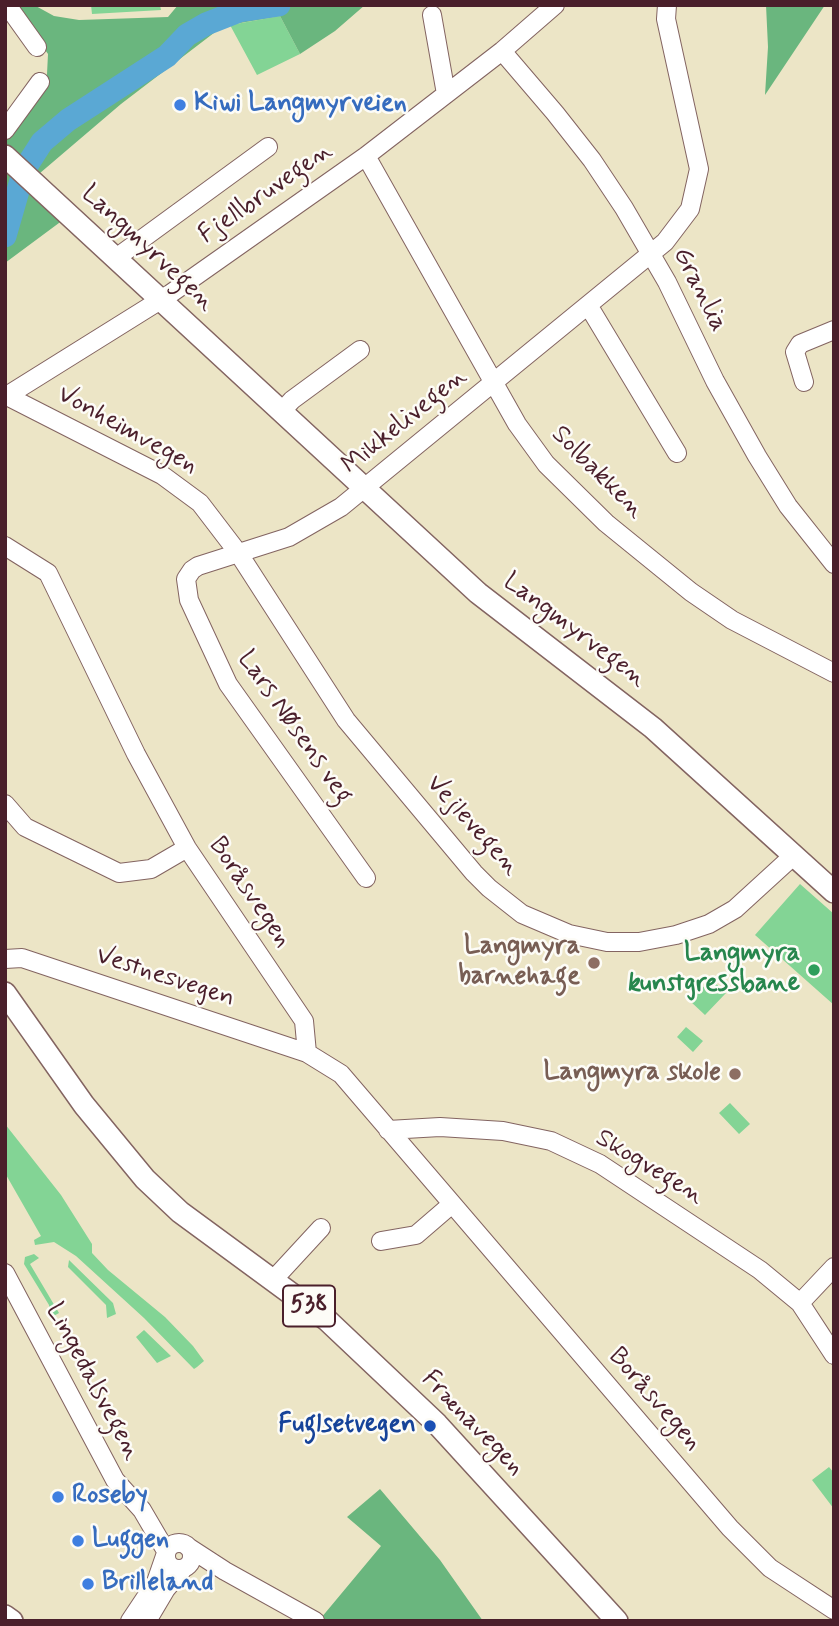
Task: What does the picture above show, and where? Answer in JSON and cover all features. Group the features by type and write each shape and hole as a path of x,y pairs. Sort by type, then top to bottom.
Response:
{"main road":[{"name":"Langmyrvegen","path":"5,156 505,615 653,728 834,892"},
{"name":"Frænavegen","path":"5,993 84,1105 145,1180 180,1212 327,1320 438,1424 617,1621"},
{"path":"5,1616 12,1621"}],"street":[{"path":"7,5 37,47"},
{"name":"Fjellbruvegen","path":"6,397 160,300 366,156 502,51 555,5"},
{"name":"Mikkelivegen","path":"239,554 289,537 309,527 365,489 665,242 690,209 699,169 666,19 667,5"},
{"path":"432,15 446,94"},
{"name":"Granlia","path":"502,51 592,160 652,254 721,392 757,456 788,506 834,564"},
{"path":"5,130 40,82"},
{"path":"116,258 268,147"},
{"name":"Solbakken","path":"366,156 517,424 546,464 623,538 681,585 732,620 834,673"},
{"path":"588,305 677,453"},
{"path":"804,382 795,352 800,344 834,331"},
{"path":"282,411 292,400 360,350"},
{"name":"Vonheimvegen","path":"6,397 162,475 200,503 239,554"},
{"name":"Boråsvegen","path":"5,546 48,573 136,754 187,848 304,1021 307,1052 341,1074 730,1528 770,1567 834,1610"},
{"name":"Vejlevegen","path":"239,554 346,720 474,873 522,914 551,928 586,939 623,943 657,940 693,930 735,909 793,856"},
{"name":"Lars Nøsens veg","path":"239,554 192,570 185,584 189,600 214,658 239,703 366,878"},
{"path":"5,804 25,827 119,873 151,869 187,848"},
{"name":"Vestnesvegen","path":"5,959 22,958 307,1052"},
{"name":"Skogvegen","path":"388,1130 440,1127 503,1131 551,1141 600,1164 760,1270 800,1303 834,1355"},
{"path":"382,1241 416,1235 452,1204"},
{"path":"273,1280 321,1227"},
{"path":"800,1303 834,1266"},
{"name":"Lingedalsvegen","path":"5,1273 115,1479 142,1510 186,1545 225,1571 315,1621"},
{"name":"Lingedalsvegen","path":"142,1510 166,1554"},
{"path":"131,1621 156,1582 166,1554 173,1544 186,1545 192,1557 186,1568 166,1589 147,1621"},
{"path":"166,1554 166,1561 173,1568 186,1568"},
{"name":"Lingedalsvegen","path":"186,1568 201,1566 225,1571"}],"green space":[{"path":"13,5 34,5 54,16 79,20 168,17 178,5 365,5 335,31 300,54 280,16 223,26 121,104 26,185 63,220 5,263 5,136 42,87 47,74 48,54"},
{"path":"91,5 160,5 161,10 92,14"},
{"path":"766,5 825,5 765,95 768,47"},
{"path":"280,16 300,54 257,75 230,25"},
{"name":"Langmyra kunstgressbane","path":"800,884 834,914 834,1005 755,935"},
{"path":"711,979 726,993 705,1015 690,1001"},
{"path":"686,1027 703,1041 693,1052 677,1037"},
{"path":"730,1103 750,1124 739,1134 719,1113"},
{"path":"5,1124 61,1195 92,1244 92,1253 108,1270 165,1317 193,1346 204,1361 197,1367 194,1369 144,1318 76,1256 54,1242 35,1245 34,1240 41,1236 5,1173"},
{"path":"34,1254 39,1258 30,1264 59,1313 50,1318 49,1305 24,1264 25,1257"},
{"path":"69,1260 113,1303 116,1314 107,1318 106,1305 68,1267"},
{"path":"144,1330 171,1356 157,1363 136,1337"},
{"path":"829,1467 834,1473 834,1509 812,1480"},
{"path":"380,1489 440,1560 483,1621 328,1621 321,1618 381,1546 347,1517"}],"waterway":[{"path":"5,236 24,170 42,142 68,120 167,56 187,35 206,24 239,11 279,5"}],"place":[{"name":"Kiwi Langmyrveien","path":"180,105"},
{"name":"Langmyra barnehage","path":"594,963"},
{"name":"Langmyra kunstgressbane","path":"814,970"},
{"name":"Langmyra skole","path":"735,1074"},
{"name":"Fuglsetvegen","path":"430,1426"},
{"name":"Roseby","path":"58,1497"},
{"name":"Luggen","path":"78,1541"},
{"name":"Brilleland","path":"88,1584"}]}
